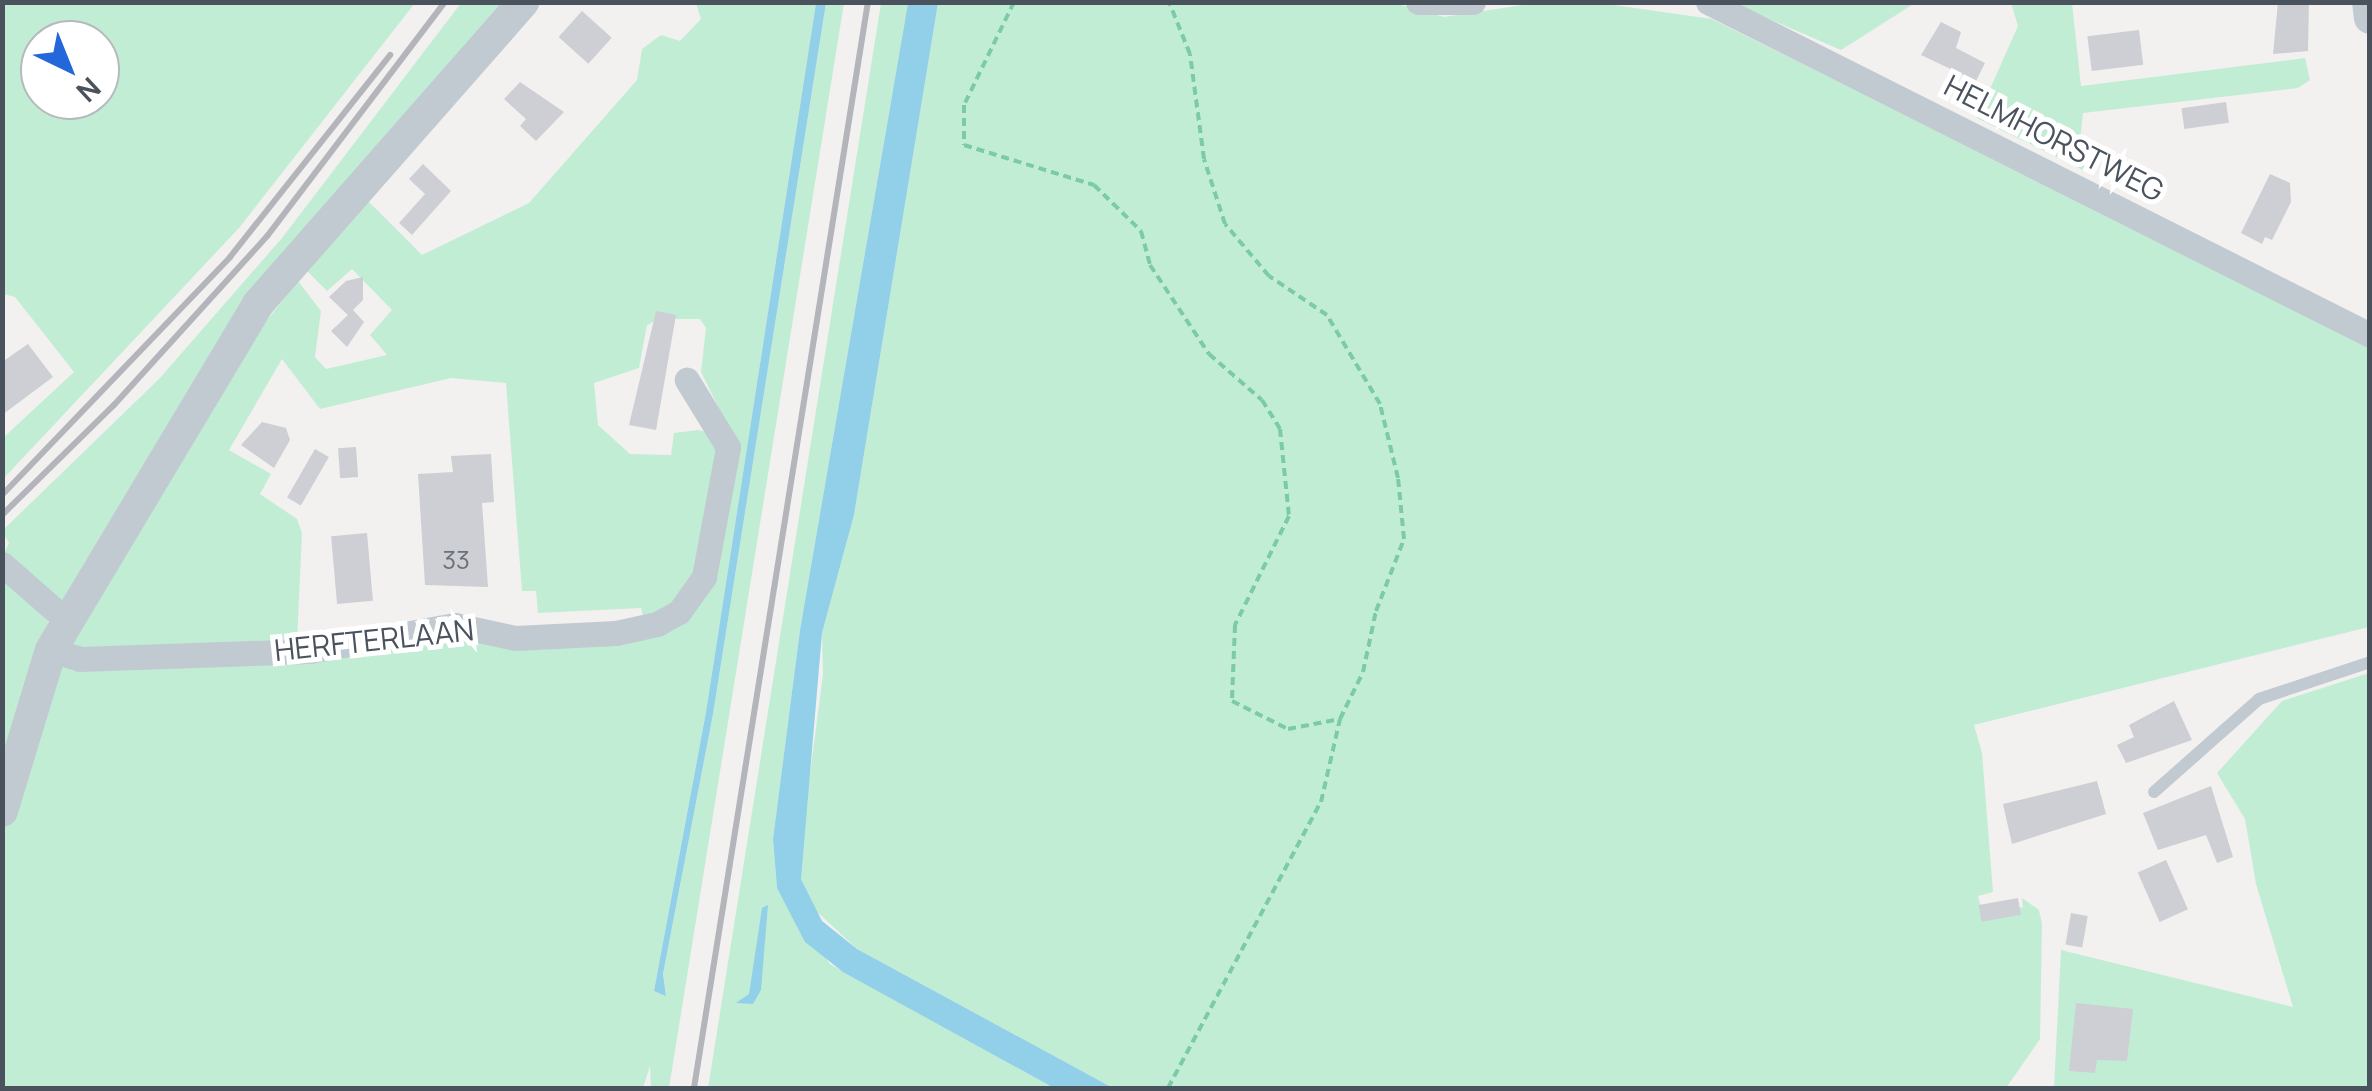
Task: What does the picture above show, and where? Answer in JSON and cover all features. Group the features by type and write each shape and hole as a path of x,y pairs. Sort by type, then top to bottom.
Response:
{"street":[{"path":"2,811 51,650 268,292 522,2"},
{"path":"1418,2 1473,2"},
{"name":"HELMHORSTWEG","path":"1708,2 2370,335"},
{"path":"2368,2 2370,18"},
{"name":"HERFTERLAAN","path":"51,650 80,660 310,651 455,625 516,638 616,633 657,624 679,612 704,577 728,446 687,380"},
{"path":"2,564 66,621"}],"lane":[{"path":"2154,792 2259,699 2370,662"}],"path":[{"path":"1014,2 964,105 964,146 1094,185 1141,231 1150,265 1209,354 1262,400 1280,429 1289,516 1235,624 1232,701 1288,728 1340,719"},
{"path":"1168,1088 1321,802 1340,719 1363,672 1376,611 1404,539 1398,478 1380,404 1327,315 1269,276 1225,224 1204,159 1190,54 1169,2"}],"green space":[{"path":"3,2 415,3 239,228 3,479 3,438 74,372 15,297 3,294"},
{"path":"1390,2 1444,17 1536,3 1600,3 1712,19 2369,346 2369,627 1974,725 1982,753 1993,892 1978,896 1983,916 2023,907 2022,898 2039,910 2042,924 2040,1039 2006,1088 1113,1088 857,949 811,906 801,879 800,851 823,674 822,633 854,515 938,3"},
{"path":"461,3 513,3 421,106 61,604 3,555 9,543 2,531 160,378 282,238"},
{"path":"696,3 816,3 706,712 654,991 666,995 663,974 713,714 826,3 844,3 669,1088 651,1088 650,1066 643,1088 3,1088 2,833 59,666 278,660 473,633 500,646 610,643 664,630 698,602 717,571 737,445 701,372 706,328 700,319 659,319 647,325 639,368 594,383 598,425 630,454 671,455 674,433 698,430 711,433 719,447 696,578 663,613 643,616 641,608 538,613 536,591 522,591 506,383 451,378 320,409 282,359 229,450 271,474 260,494 297,519 302,533 297,641 67,648 222,377 298,281 321,311 315,357 326,369 387,355 370,335 392,310 352,269 327,291 300,264 363,196 422,255 529,203 637,80 642,49 661,35 680,41 701,19"},
{"path":"881,3 908,3 800,630 773,839 777,888 830,964 1054,1088 708,1088"},
{"path":"1732,3 1915,3 1841,50"},
{"path":"2011,3 2072,3 2081,86 2305,58 2310,80 2298,88 2083,113 2080,141 2091,174 1977,118 2018,26"},
{"path":"3,572 52,626 3,782"},
{"path":"2369,673 2369,1088 2054,1088 2061,950 2293,1007 2256,884 2245,819 2217,773 2282,701"}],"water":[{"path":"816,3 826,3 713,714 663,974 666,996 654,991 706,712"},
{"path":"908,3 938,3 854,515 822,633 801,879 822,921 857,949 1113,1088 1054,1088 843,972 805,942 777,888 773,839 800,630"},
{"path":"768,905 761,990 753,1004 736,1003 749,994 762,908"}],"building":[{"path":"2278,2 2309,2 2308,51 2273,54"},
{"path":"582,11 612,38 588,64 559,37"},
{"path":"1941,22 1961,32 1956,48 1985,63 1976,81 1921,55"},
{"path":"2139,30 2143,65 2092,71 2087,36"},
{"path":"520,82 564,112 536,141 520,126 526,119 504,99"},
{"path":"2226,102 2229,123 2184,129 2181,108"},
{"path":"423,164 451,191 412,235 399,223 425,194 409,179"},
{"path":"2270,174 2290,183 2291,202 2272,240 2265,237 2262,244 2241,233"},
{"path":"363,277 363,300 353,310 364,322 347,347 331,331 348,315 329,297 346,281"},
{"path":"656,311 676,315 656,430 629,425"},
{"path":"28,344 53,377 2,415 2,362"},
{"path":"262,422 286,428 290,440 274,468 241,445"},
{"path":"356,447 358,477 340,478 338,448"},
{"path":"315,449 329,457 301,505 287,497"},
{"path":"491,454 494,502 482,503 488,587 425,585 418,474 453,472 451,456"},
{"path":"367,533 373,601 337,604 331,536"},
{"path":"2174,701 2192,740 2126,763 2117,745 2134,737 2129,725"},
{"path":"2097,781 2106,814 2012,844 2003,804"},
{"path":"2211,786 2233,857 2217,863 2206,835 2158,850 2143,813"},
{"path":"2166,860 2188,909 2160,922 2138,873"},
{"path":"2018,898 2021,915 1982,922 1979,905"},
{"path":"2071,913 2088,916 2082,947 2065,945"},
{"path":"2076,1003 2133,1009 2127,1061 2097,1060 2095,1073 2069,1071"}],"railway":[{"path":"2,515 114,405 268,235 445,2"},
{"path":"694,1088 868,2"},
{"path":"4,493 230,257 390,55"}]}
